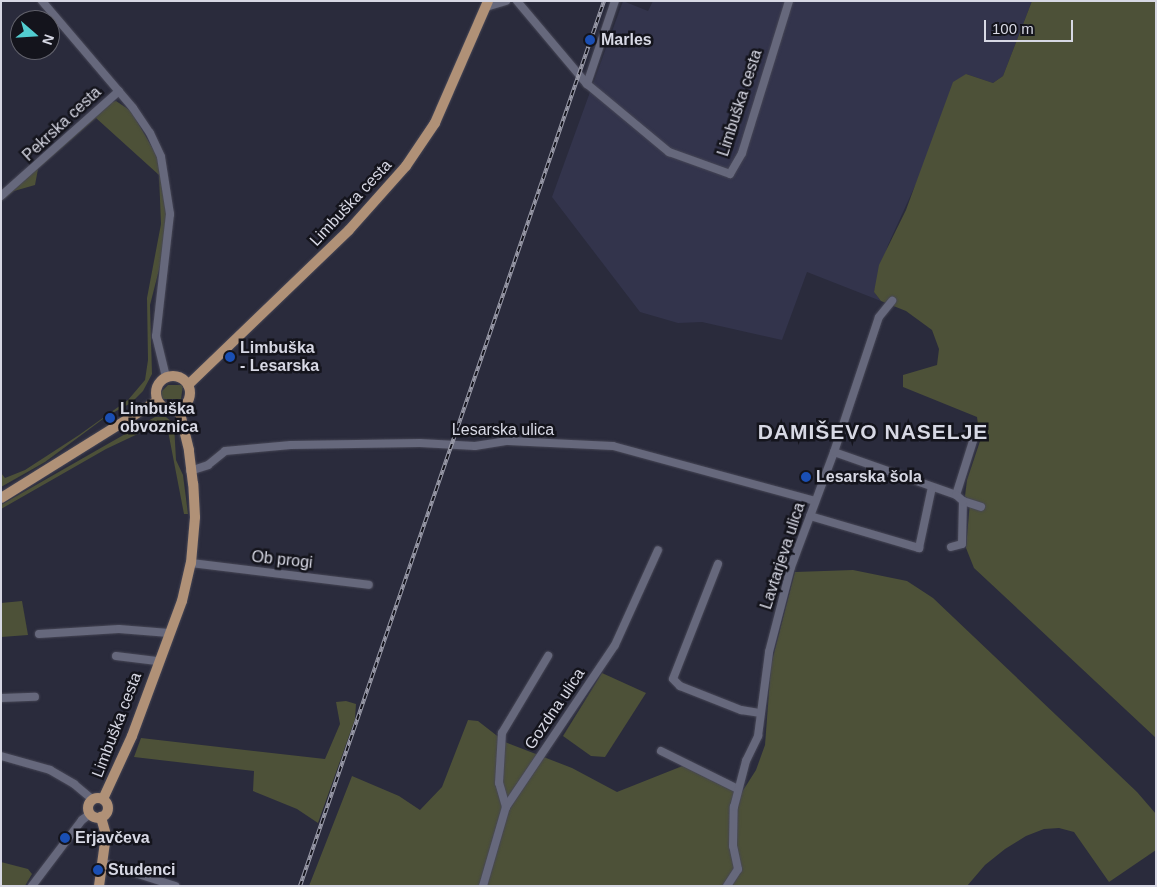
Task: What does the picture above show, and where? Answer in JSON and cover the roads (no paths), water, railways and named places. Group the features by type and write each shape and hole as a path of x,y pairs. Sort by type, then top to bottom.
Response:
{"main road":[{"name":"Limbuška cesta","path":"188,385 336,242 406,166 435,122 487,4"},
{"path":"166,377 181,378 188,385 189,399 180,409 164,408 157,401 157,387 166,377"},
{"path":"1,498 157,401"},
{"name":"Limbuška cesta","path":"103,799 129,744 157,661 169,633 191,563 195,517 189,450 180,409"},
{"name":"Limbuška cesta","path":"99,886 104,863 106,835 96,816 88,806 92,799 103,799"},
{"name":"Limbuška cesta","path":"96,816 108,808 103,799"}],"street":[{"path":"42,1 119,91 146,127 160,157 170,214 156,336 166,377"},
{"name":"Limbuška cesta","path":"487,4 506,1"},
{"name":"Limbuška cesta","path":"517,1 587,84 668,152 730,174 742,153 789,1"},
{"path":"587,84 615,1"},
{"name":"Pekrska cesta","path":"1,196 119,91"},
{"name":"Lavtarjeva ulica","path":"728,886 738,869 733,826 738,789 758,736 776,623 791,567 834,452 879,317 892,301"},
{"path":"956,495 974,438"},
{"name":"Lesarska ulica","path":"190,471 208,465 225,451 291,445 420,443 464,447 508,441 595,445 630,448 815,501"},
{"path":"834,452 932,486 956,495 963,501 981,507"},
{"path":"810,516 919,548 932,486"},
{"path":"951,547 962,544 963,501"},
{"name":"Gozdna ulica","path":"483,886 506,807 615,645 658,550"},
{"name":"Ob progi","path":"191,563 369,585"},
{"path":"718,564 673,679 680,686 741,710 762,713"},
{"path":"39,634 119,629 169,633"},
{"name":"Limbuška cesta","path":"116,656 157,661"},
{"path":"506,807 499,783 502,733 548,656"},
{"path":"1,698 35,698"},
{"path":"661,751 738,789"},
{"path":"1,756 50,770 74,784 92,799"},
{"path":"32,886 82,820 96,816"},
{"path":"104,863 175,886"}],"railway":[{"path":"300,886 604,1"}],"place":[{"name":"Marles","path":"590,40"},
{"name":"Limbuška - Lesarska","path":"230,357"},
{"name":"Limbuška obvoznica","path":"110,418"},
{"name":"Lesarska šola","path":"806,477"},
{"name":"Erjavčeva","path":"65,838"},
{"name":"Studenci","path":"98,870"}],"district":[{"name":"DAMIŠEVO NASELJE","path":"873,432"}]}
